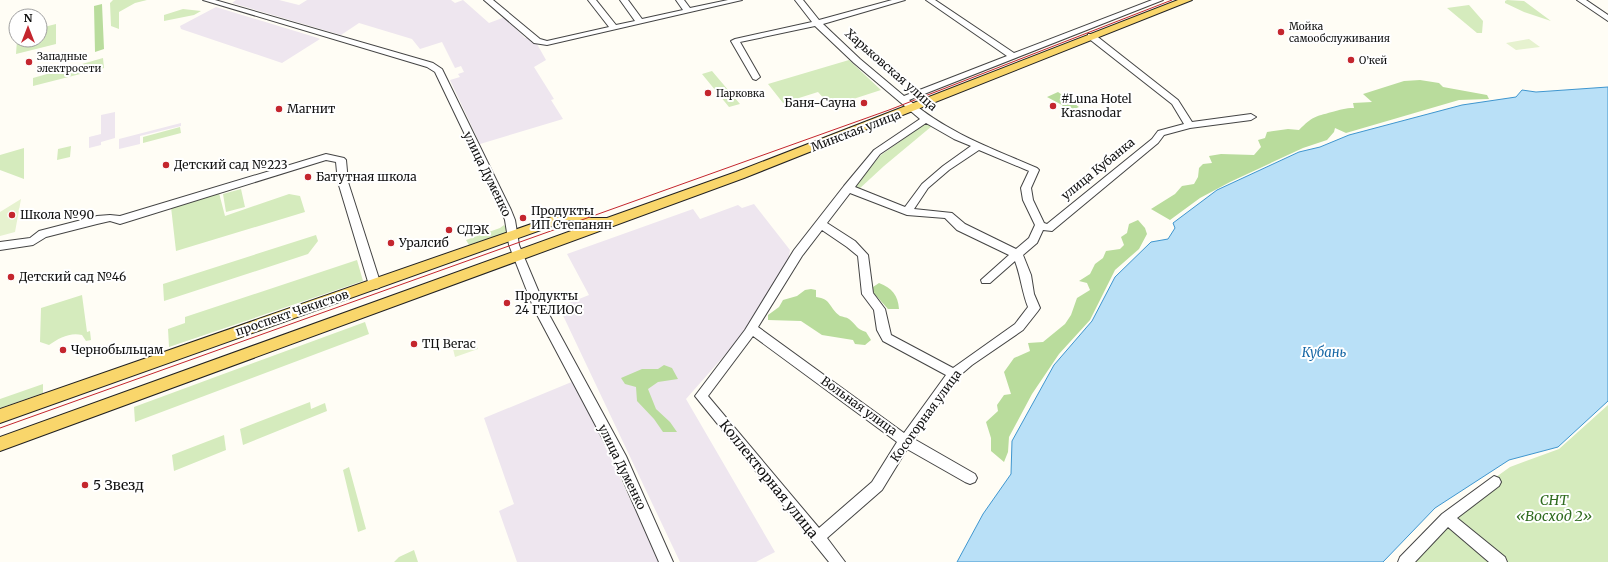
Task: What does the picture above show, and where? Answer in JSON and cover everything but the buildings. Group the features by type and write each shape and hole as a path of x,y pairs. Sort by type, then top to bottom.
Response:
{"main road":[{"name":"Минская улица","path":"618,219 747,173 914,108 1091,36 1187,0"},
{"name":"проспект Чекистов","path":"0,416 568,216 577,216 593,223 618,219"},
{"name":"проспект Чекистов","path":"0,444 618,219"},
{"name":"проспект Чекистов","path":"563,239 578,231 584,220"}],"street":[{"name":"улица Думенко","path":"207,0 437,68 506,210 514,245 540,309 621,460 666,562"},
{"path":"488,0 537,41 552,42 738,0"},
{"path":"592,0 614,28"},
{"path":"624,0 640,22"},
{"path":"680,0 688,11"},
{"name":"Харьковская улица","path":"799,0 817,23 857,61 926,119 978,146 1034,170 1026,188 1028,200 1040,225"},
{"path":"756,77 735,41 817,23 901,0"},
{"path":"930,0 1012,56"},
{"name":"Минская улица","path":"903,99 1158,0"},
{"path":"1581,0 1608,19"},
{"path":"1131,1 1140,7"},
{"path":"1091,36 1121,61 1176,102 1189,125"},
{"name":"улица Кубанка","path":"1040,225 1048,228 1155,141 1161,133 1189,125 1251,117"},
{"name":"Минская улица","path":"701,396 752,329 798,253 876,152 926,119"},
{"path":"907,212 925,186 946,168 978,146"},
{"path":"0,246 33,241 43,234 97,220 110,218 120,220 326,157 341,160 343,182 375,285"},
{"path":"848,188 907,212 948,215 961,227 1017,254"},
{"path":"820,224 851,244 863,255 868,294 879,309 883,330 887,338 954,374"},
{"path":"986,280 1033,240 1040,225"},
{"name":"Косогорная улица","path":"817,538 877,486 905,440 954,374 968,362 1019,327 1034,308 1028,294 1026,274 1017,254"},
{"name":"Вольная улица","path":"752,329 905,440 970,478"},
{"name":"Коллекторная улица","path":"701,396 838,562"},
{"path":"1406,562 1447,518 1494,482"},
{"path":"1447,518 1496,561"}],"shaded area":[{"path":"236,0 279,0 299,5 307,0 451,0 455,3 463,0 489,23 505,17 525,38 529,38 537,44 546,60 534,67 554,99 551,100 563,119 480,144 450,80 460,77 458,74 464,72 461,66 455,68 442,42 420,49 412,39 359,23 341,35 232,3"},
{"path":"216,7 320,39 282,63 181,29 180,26"},
{"path":"115,112 115,138 101,142 101,145 89,148 89,137 101,134 101,115"},
{"path":"181,123 181,126 140,136 140,144 119,149 119,139"},
{"path":"754,204 790,250 788,263 752,324 686,399 775,552 756,562 680,562 559,307 589,295 567,254 693,209 700,219 738,205 742,208"},
{"path":"574,381 660,562 517,562 499,511 514,504 484,418"}],"green space":[{"path":"113,0 147,0 135,3 119,12 119,29 111,26 110,3"},
{"path":"1507,0 1524,1 1551,21 1524,12 1505,3"},
{"path":"102,4 104,49 95,52 94,6"},
{"path":"1469,5 1483,21 1482,33 1477,33 1447,8"},
{"path":"183,9 201,11 194,15 164,21 164,15"},
{"path":"56,24 56,44 48,46 48,26"},
{"path":"1529,39 1540,47 1516,50 1506,43"},
{"path":"16,48 40,48 16,54"},
{"path":"103,58 104,68 33,86 33,78"},
{"path":"849,60 881,90 844,102 839,98 828,103 818,92 783,103 768,84"},
{"path":"712,71 740,104 729,107 702,74"},
{"path":"1420,80 1439,83 1443,87 1487,95 1489,99 1459,100 1346,133 1335,128 1334,132 1327,140 1303,148 1230,182 1200,198 1170,220 1151,209 1175,194 1182,186 1194,184 1198,177 1199,168 1203,164 1212,163 1209,156 1221,154 1254,155 1261,147 1258,140 1265,138 1267,132 1288,129 1299,130 1311,119 1317,116 1343,109 1354,108 1353,103 1372,102 1363,94 1404,81"},
{"path":"1058,92 1079,107 1067,112 1062,105 1047,97"},
{"path":"926,123 932,126 858,190 853,187 881,155"},
{"path":"180,127 181,133 143,143 143,137"},
{"path":"71,146 70,157 57,160 58,149"},
{"path":"24,148 24,179 0,170 0,155"},
{"path":"241,189 245,207 226,212 223,194"},
{"path":"219,193 225,216 289,194 300,196 305,212 176,251 171,207"},
{"path":"21,199 15,232 0,236 0,212"},
{"path":"1138,220 1145,228 1147,234 1139,249 1115,270 1090,320 1059,354 1032,394 1009,437 1008,452 1004,462 991,451 991,438 986,422 998,411 997,405 1004,395 1011,394 1004,372 1014,358 1030,351 1028,343 1043,342 1065,324 1071,315 1077,298 1090,290 1087,283 1079,281 1090,274 1095,264 1103,258 1106,251 1120,249 1124,245 1121,237 1127,233 1129,224"},
{"path":"504,225 507,229 505,233 469,245 466,240 500,228"},
{"path":"316,235 318,241 308,254 164,301 163,284"},
{"path":"357,260 363,281 169,347 168,329 185,323 185,317"},
{"path":"879,283 894,293 899,309 888,309 870,289"},
{"path":"805,290 816,290 816,297 825,300 836,313 840,316 846,317 858,328 866,332 871,340 865,345 855,344 853,340 822,335 801,321 768,320 768,315 779,307 783,300 797,296"},
{"path":"82,295 87,332 90,331 91,340 86,341 82,335 73,334 61,338 49,345 40,342 41,308"},
{"path":"365,322 369,334 135,422 134,407"},
{"path":"475,340 478,349 455,357 453,349"},
{"path":"664,365 672,368 678,379 658,382 648,389 656,409 670,422 677,432 663,432 654,419 637,401 636,387 625,384 621,378 642,369 658,369"},
{"path":"43,384 43,393 0,408 0,399"},
{"path":"310,402 311,409 325,403 327,411 243,445 240,429"},
{"name":"СНТ «Восход 2»","path":"1608,405 1608,562 1398,562 1446,513 1510,467 1559,449"},
{"path":"224,435 226,450 174,471 172,455"},
{"path":"349,467 366,529 358,532 343,470"},
{"path":"414,550 418,562 394,562 399,557"}],"water":[{"name":"Кубань","path":"1608,87 1608,401 1558,447 1509,460 1435,508 1383,562 957,562 983,514 1011,474 1012,441 1054,365 1092,321 1115,277 1151,242 1168,239 1175,228 1173,223 1217,190 1299,152 1320,147 1349,135 1462,105 1516,97 1522,90 1536,92"}],"tram line":[{"path":"0,428 889,110 1172,0"}],"place":[{"name":"Мойка самообслуживания","path":"1281,32"},
{"name":"О’кей","path":"1351,60"},
{"name":"Западные электросети","path":"29,62"},
{"name":"Парковка","path":"708,93"},
{"name":"Баня-Сауна","path":"864,103"},
{"name":"#Luna Hotel Krasnodar","path":"1053,106"},
{"name":"Магнит","path":"279,109"},
{"name":"Детский сад №223","path":"166,165"},
{"name":"Батутная школа","path":"308,177"},
{"name":"Школа №90","path":"12,215"},
{"name":"Продукты ИП Степанян","path":"523,218"},
{"name":"СДЭК","path":"449,230"},
{"name":"Уралсиб","path":"391,243"},
{"name":"Детский сад №46","path":"11,277"},
{"name":"Продукты 24 ГЕЛИОС","path":"507,303"},
{"name":"ТЦ Вегас","path":"414,344"},
{"name":"Чернобыльцам","path":"63,350"},
{"name":"5 Звезд","path":"85,485"}]}
